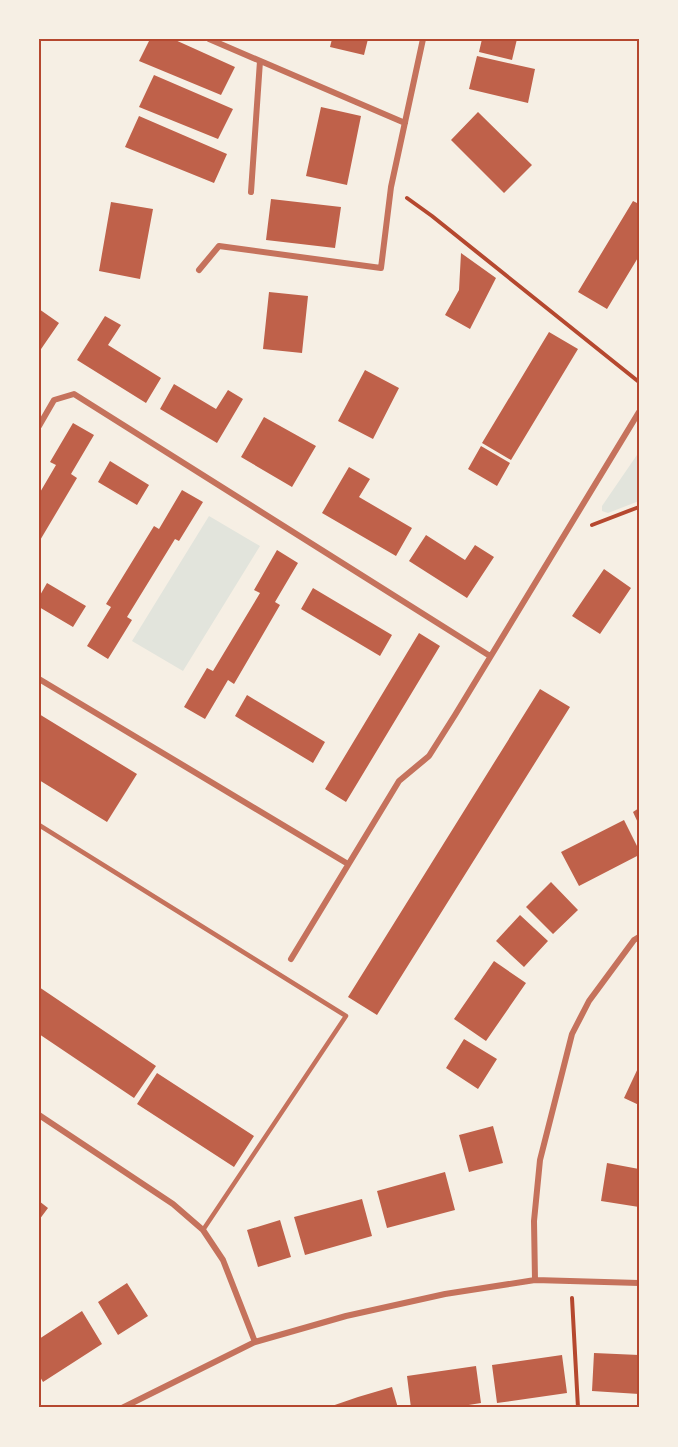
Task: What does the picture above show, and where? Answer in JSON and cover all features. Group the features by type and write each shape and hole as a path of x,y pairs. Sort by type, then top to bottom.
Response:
{"street":[{"path":"209,39 405,123"},
{"path":"199,270 219,246 381,268 391,188 423,39"},
{"path":"251,192 260,61"},
{"path":"39,426 54,400 75,394 490,656"},
{"path":"291,959 399,782 429,756 639,412"},
{"path":"39,679 348,864"},
{"path":"535,1280 534,1221 540,1160 572,1034 590,1001 634,940 639,937"},
{"path":"39,1115 173,1204 203,1230 223,1260 255,1342"},
{"path":"122,1408 255,1342 346,1316 423,1299 535,1280 639,1283"}],"lane":[{"path":"39,825 346,1016 203,1230"}],"path":[{"path":"391,188 432,216 639,382"},
{"path":"576,514 591,525 639,507"},
{"path":"571,1280 578,1408"}],"shaded area":[{"path":"639,452 639,501 608,513 602,511 602,506"},
{"path":"209,516 260,546 183,671 132,641"}],"building":[{"path":"150,39 173,39 235,67 221,95 139,61"},
{"path":"332,39 368,39 364,55 330,47"},
{"path":"482,39 517,39 512,60 479,52"},
{"path":"477,56 535,69 528,103 469,89"},
{"path":"154,75 233,109 218,139 139,107"},
{"path":"321,107 361,116 347,185 306,176"},
{"path":"478,112 532,165 504,193 451,140"},
{"path":"139,116 227,154 214,183 125,147"},
{"path":"271,199 341,207 335,248 266,240"},
{"path":"633,201 639,204 639,256 607,309 578,292"},
{"path":"111,202 153,209 140,279 99,271"},
{"path":"461,253 496,278 470,329 445,315 459,290"},
{"path":"269,292 308,296 302,353 263,349"},
{"path":"39,309 59,323 39,352"},
{"path":"105,316 121,325 108,345 161,378 146,403 77,360"},
{"path":"549,332 578,349 511,460 482,443"},
{"path":"365,370 399,388 373,439 338,421"},
{"path":"174,384 216,409 228,390 243,399 217,443 160,409"},
{"path":"264,417 316,446 292,487 241,457"},
{"path":"73,423 94,435 71,474 77,478 39,542 39,494 56,465 50,462"},
{"path":"481,446 510,463 497,486 468,469"},
{"path":"110,461 149,485 137,505 98,482"},
{"path":"349,467 370,479 359,497 412,528 396,556 322,513"},
{"path":"182,490 203,502 179,541 175,539 127,617 132,620 108,659 87,646 111,607 106,604 154,526 159,529"},
{"path":"426,535 465,560 475,545 494,557 467,598 409,561"},
{"path":"277,550 298,563 275,602 280,605 234,684 228,680 205,719 184,707 207,668 213,671 260,593 254,590"},
{"path":"604,569 631,588 600,634 572,616"},
{"path":"47,583 86,606 73,627 39,607 39,597"},
{"path":"313,588 392,635 380,656 301,609"},
{"path":"419,633 440,646 346,802 325,789"},
{"path":"540,689 570,707 377,1015 348,997"},
{"path":"247,695 325,742 313,763 235,716"},
{"path":"39,714 137,774 107,822 39,780"},
{"path":"639,808 639,825 633,812"},
{"path":"624,820 639,850 639,855 579,886 561,852"},
{"path":"551,882 578,910 553,934 526,907"},
{"path":"520,915 548,941 524,967 496,941"},
{"path":"494,961 526,983 486,1041 454,1019"},
{"path":"39,987 156,1066 134,1098 39,1034"},
{"path":"464,1039 497,1059 478,1089 446,1068"},
{"path":"639,1066 639,1105 624,1098"},
{"path":"157,1073 254,1136 234,1167 137,1104"},
{"path":"493,1126 503,1163 469,1172 459,1135"},
{"path":"607,1163 639,1169 639,1207 601,1201"},
{"path":"445,1172 455,1210 387,1228 377,1191"},
{"path":"362,1199 372,1236 305,1255 294,1217"},
{"path":"39,1201 48,1208 39,1220"},
{"path":"280,1220 291,1257 258,1267 247,1230"},
{"path":"127,1283 148,1316 118,1335 98,1302"},
{"path":"82,1311 102,1344 43,1382 39,1375 39,1339"},
{"path":"594,1353 639,1355 639,1394 592,1391"},
{"path":"562,1355 567,1393 497,1403 492,1365"},
{"path":"476,1366 481,1403 450,1408 411,1408 407,1376"},
{"path":"392,1387 398,1408 326,1408 358,1397"}]}
